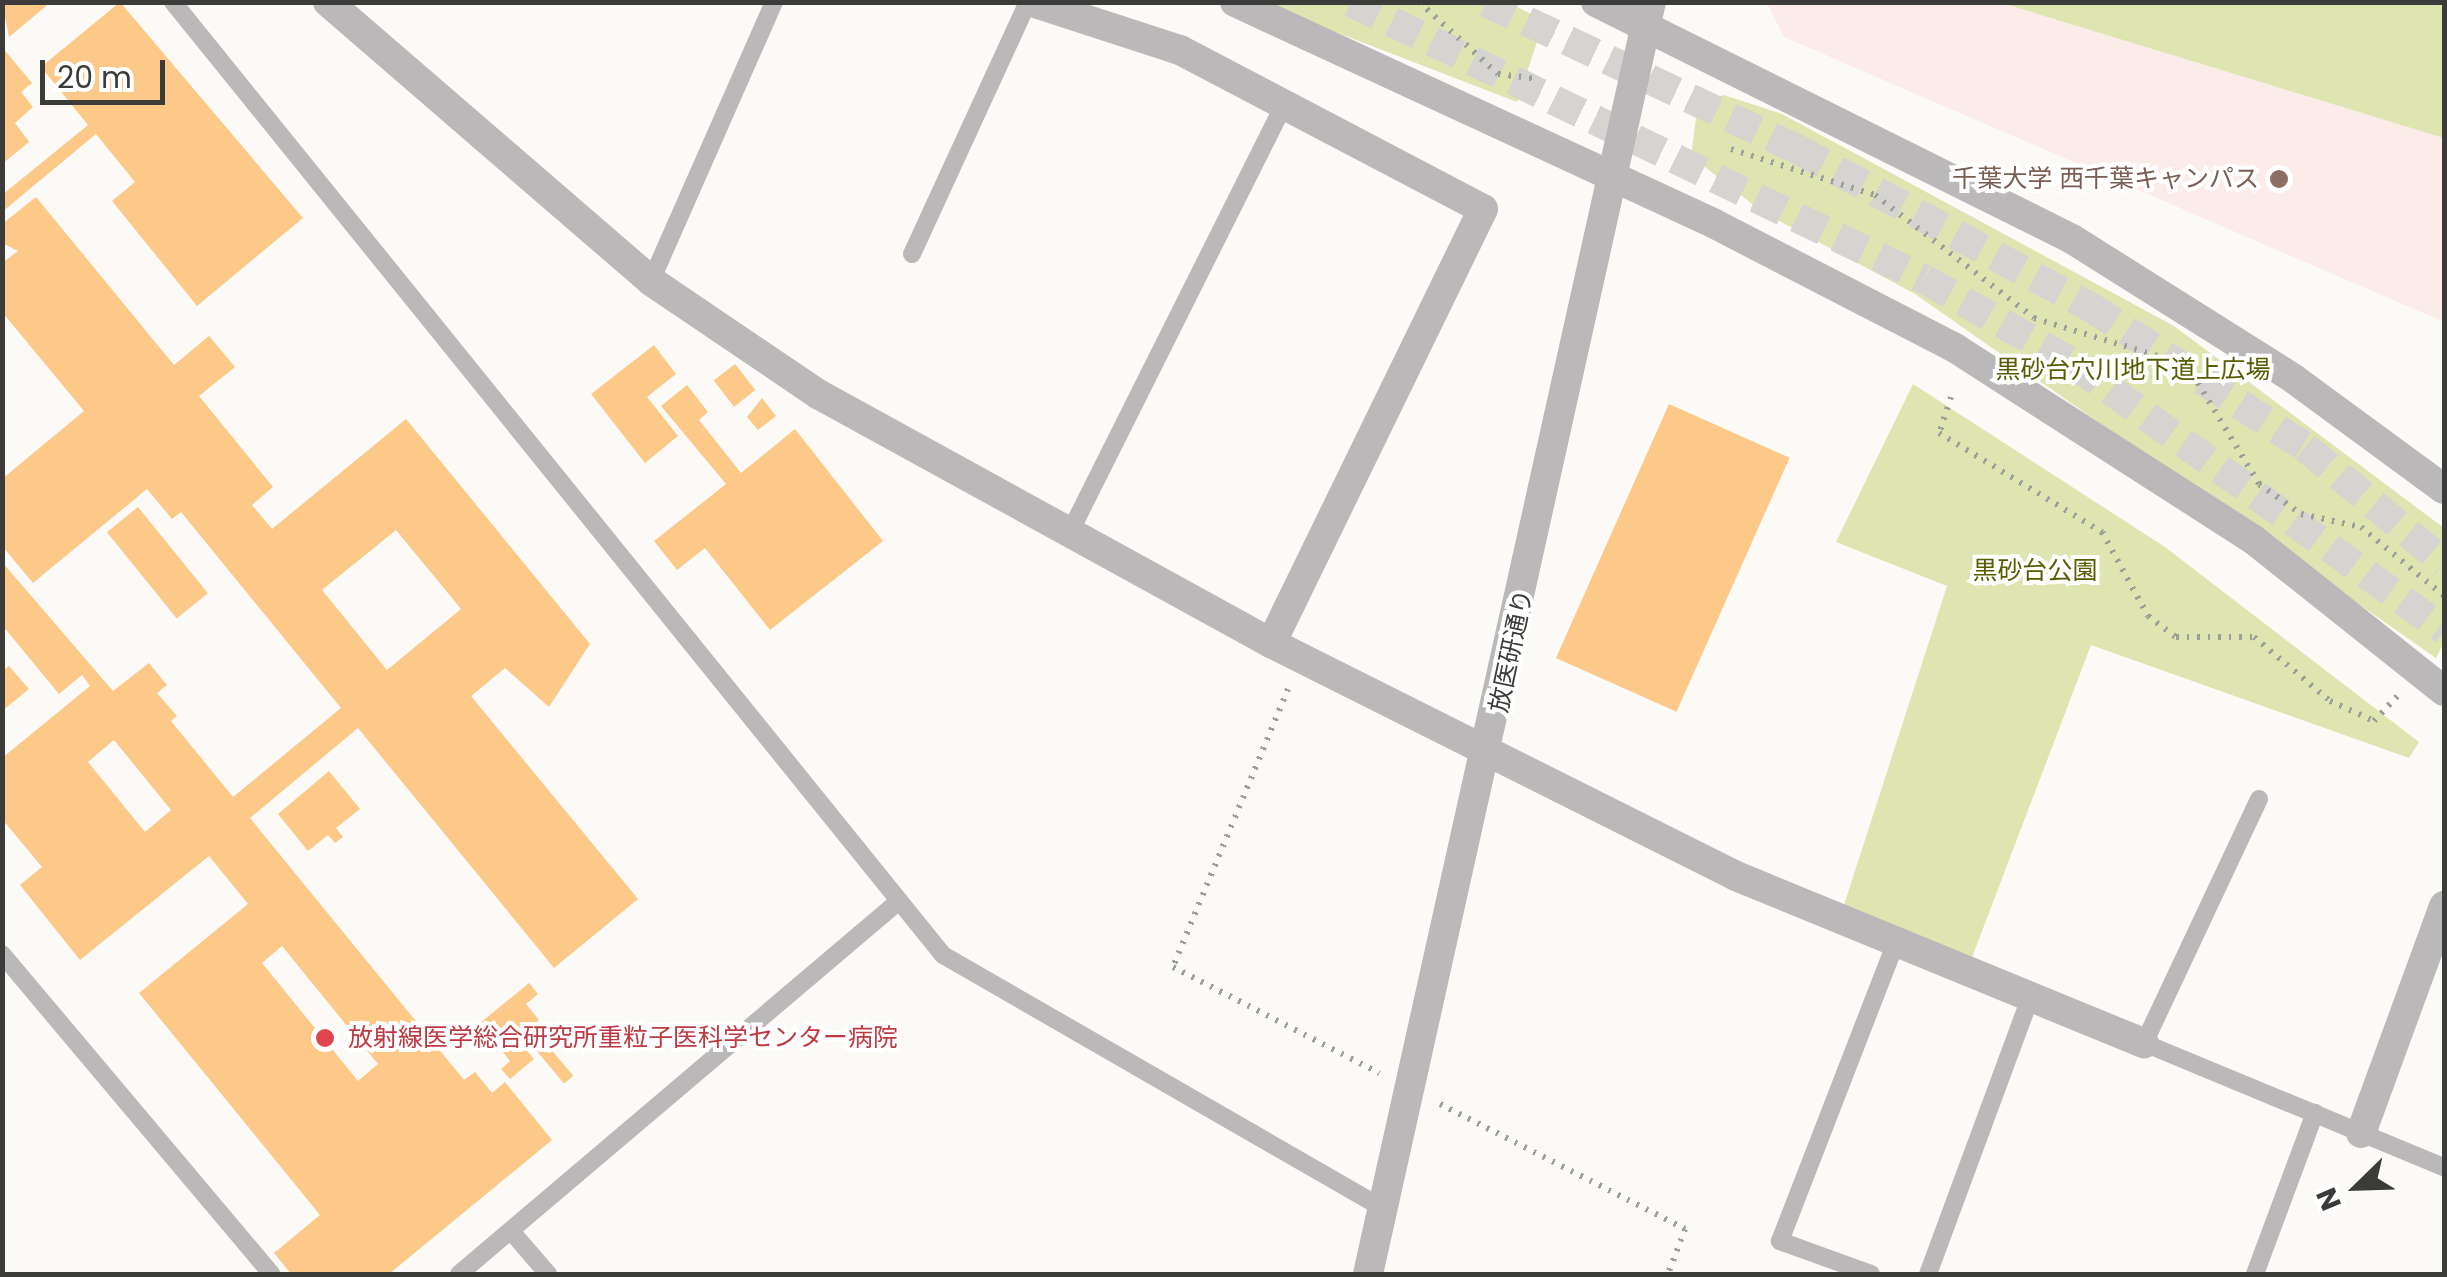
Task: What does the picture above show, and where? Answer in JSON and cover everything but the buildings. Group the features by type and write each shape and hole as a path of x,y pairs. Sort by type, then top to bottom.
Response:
{"street":[{"path":"328,2 651,280 818,394 1272,643 1491,748 1736,876 2144,1043"},
{"path":"1030,2 1180,50 1482,209 1272,643"},
{"path":"1235,2 1955,348 2254,540 2444,692"},
{"path":"1596,2 1647,14 2072,239 2294,380 2444,489"},
{"name":"放医研通り","path":"1368,1274 1491,748 1647,14"},
{"path":"2361,1133 2444,906"}],"lane":[{"path":"173,2 943,955 1384,1209"},
{"path":"651,280 774,2"},
{"path":"912,254 1030,2"},
{"path":"1070,532 1284,104"},
{"path":"2259,799 2144,1043 2444,1167"},
{"path":"459,1274 899,901"},
{"path":"1872,1274 1780,1241 1896,942"},
{"path":"2,954 271,1274"},
{"path":"1928,1274 2030,996"},
{"path":"2255,1274 2315,1113"},
{"path":"511,1231 548,1274"}],"path":[{"path":"1419,2 1498,74 1539,79"},
{"path":"1731,149 1875,195 2034,318 2186,365 2259,484 2301,514 2361,527 2444,596"},
{"path":"1951,396 1939,433 2102,532 2148,616 2176,637 2254,637 2330,700 2374,721 2397,696"},
{"path":"1301,657 1173,967 1684,1229 1668,1274"}],"shaded area":[{"name":"千葉大学 西千葉キャンパス","path":"1767,3 2444,3 2444,322 1784,37"}],"green space":[{"path":"1260,3 1510,3 1544,21 1517,102"},
{"path":"2002,3 2444,3 2444,138"},
{"name":"黒砂台穴川地下道上広場","path":"1724,95 1782,114 2174,326 2444,528 2444,642 2436,658 1915,294 1761,211 1691,156 1698,103"},
{"name":"黒砂台公園","path":"1913,384 2165,547 2419,742 2409,758 2091,645 1971,960 1844,905 1947,586 1836,542"}],"tunnel":[{"path":"1351,2 1924,279 2074,364 2444,630"},
{"path":"1486,2 1797,149 2089,306 2305,447 2444,563"}],"place":[{"name":"千葉大学 西千葉キャンパス","path":"2279,179"},
{"name":"放射線医学総合研究所重粒子医科学センター病院","path":"325,1038"}]}
